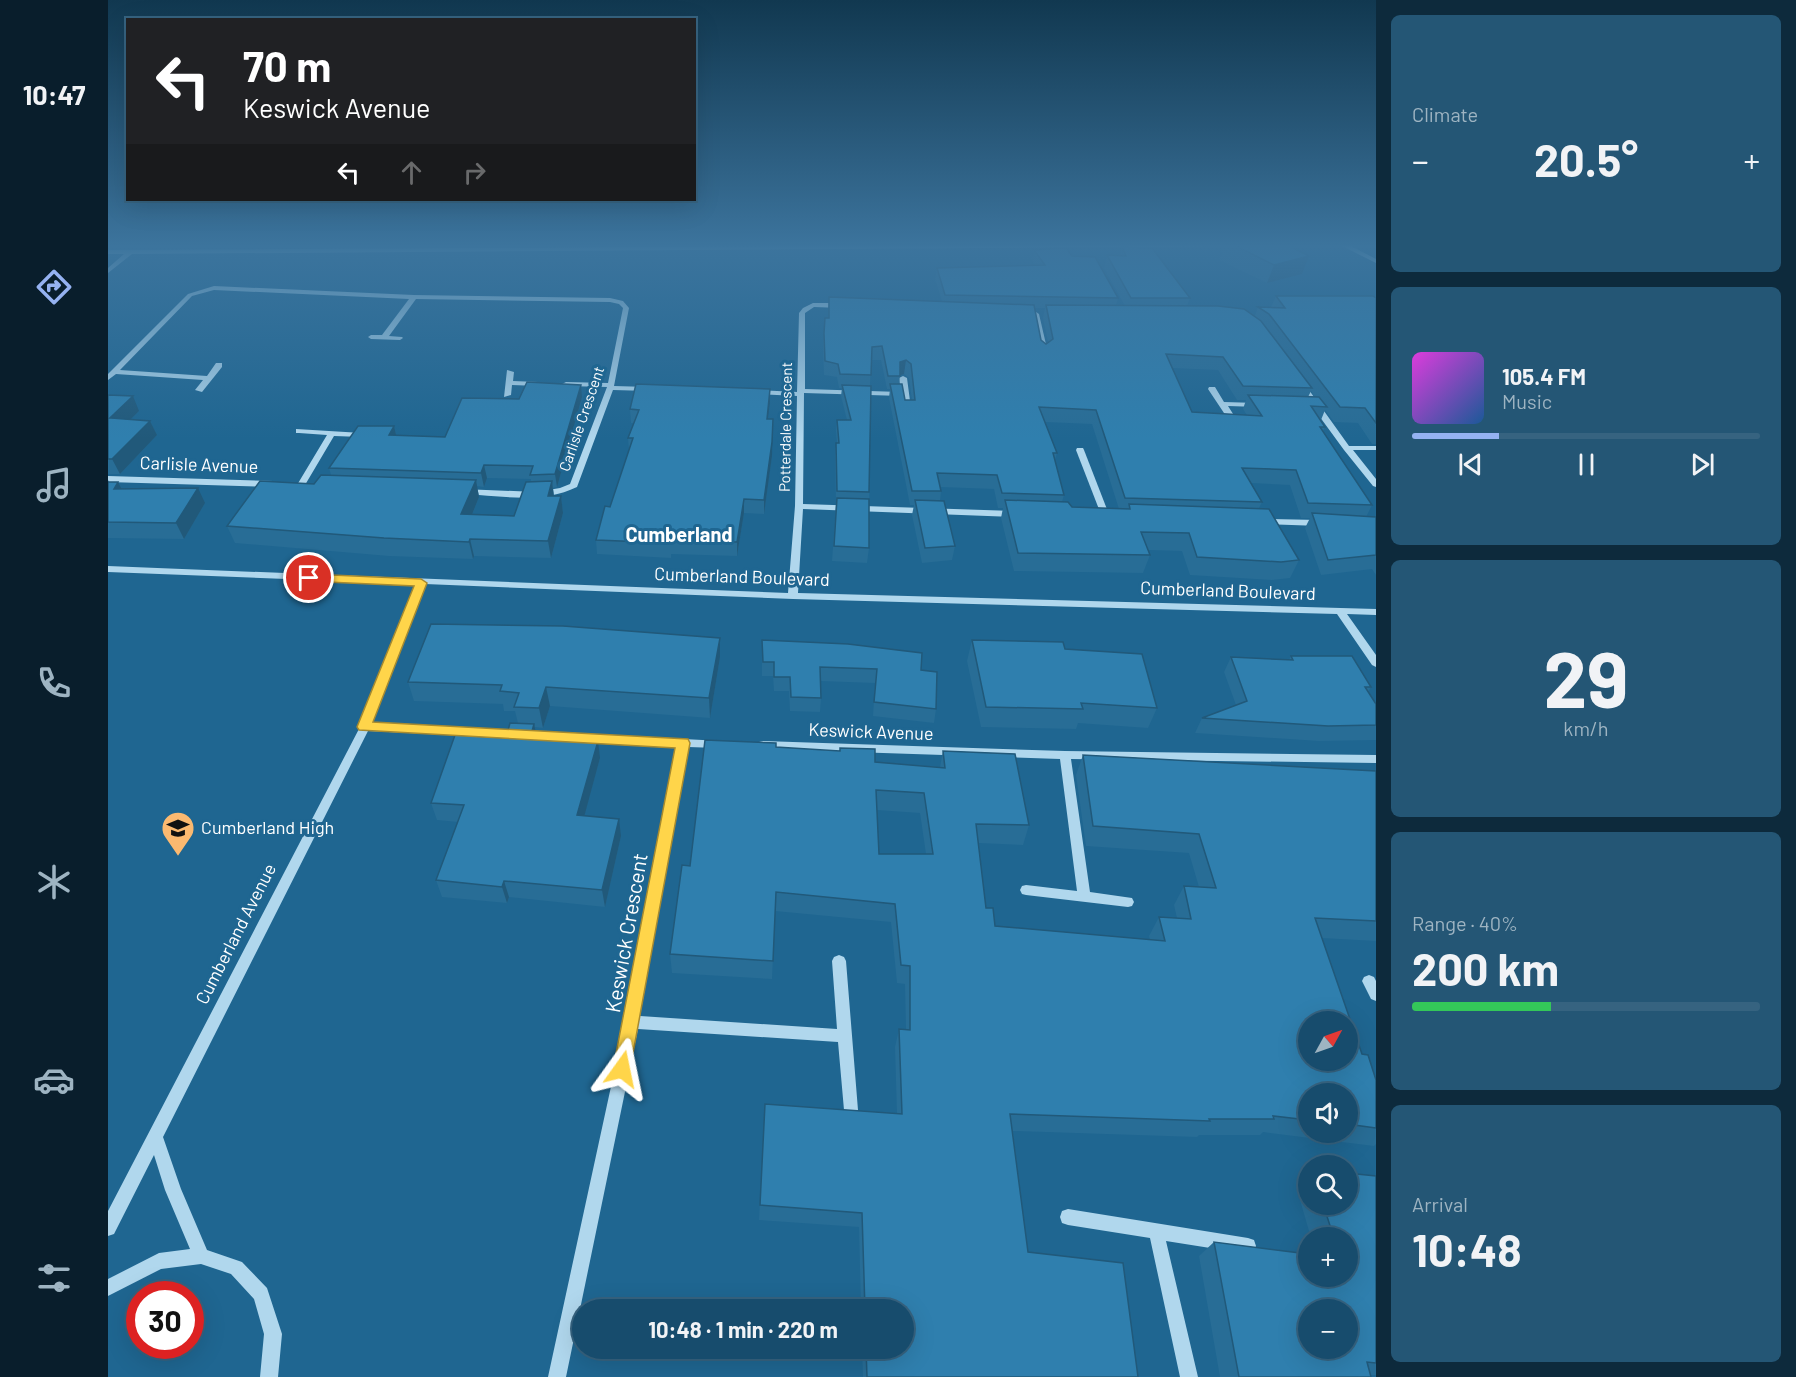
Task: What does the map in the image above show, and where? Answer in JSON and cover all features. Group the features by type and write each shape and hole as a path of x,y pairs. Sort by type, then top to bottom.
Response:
{"street":[{"name":"Carlisle Crescent","path":"108,378 175,310"},
{"path":"385,336 404,310"},
{"name":"Carlisle Crescent","path":"453,490 547,494 564,491 574,485 610,387 626,310"},
{"name":"Potterdale Crescent","path":"793,596 799,506 802,310"},
{"path":"1024,313 1047,314"},
{"path":"1036,314 1044,353"},
{"path":"371,337 400,338"},
{"path":"108,364 122,365"},
{"path":"200,390 219,365"},
{"path":"115,372 208,378"},
{"path":"507,394 510,372"},
{"path":"903,378 908,412"},
{"path":"1299,381 1376,484"},
{"path":"509,383 543,384"},
{"path":"554,384 657,390"},
{"path":"1212,389 1232,417"},
{"path":"752,392 905,394"},
{"path":"1222,404 1265,405"},
{"path":"1308,406 1318,407"},
{"path":"299,430 362,435"},
{"path":"301,484 332,433"},
{"path":"1347,448 1376,448"},
{"path":"1080,450 1106,517"},
{"name":"Carlisle Avenue","path":"108,478 278,484"},
{"path":"289,484 312,485"},
{"path":"799,506 1023,514"},
{"path":"1094,517 1118,518"},
{"path":"1258,522 1329,524"},
{"name":"Cumberland Boulevard","path":"108,569 793,596 1376,612"},
{"name":"Cumberland Avenue","path":"108,1228 364,727 421,583"},
{"path":"1339,610 1376,663"},
{"path":"364,727 731,744"},
{"name":"Keswick Crescent","path":"557,1377 632,1022 683,743"},
{"name":"Keswick Avenue","path":"755,745 1065,754 1376,759"},
{"path":"1065,754 1084,897"},
{"path":"1026,890 1128,902"},
{"path":"839,961 851,1110"},
{"path":"1370,981 1376,995"},
{"path":"632,1022 845,1036"},
{"path":"155,1136 173,1190 201,1256"},
{"path":"1068,1217 1248,1246"},
{"path":"1156,1232 1189,1377"},
{"path":"108,1288 159,1261 201,1256 236,1268 261,1294 273,1334 269,1377"}],"building":[{"path":"829,310 1035,310 1041,340 1046,344 1053,339 1047,310 1246,310 1261,321 1312,388 1243,386 1223,357 1166,354 1192,412 1262,416 1248,395 1319,397 1327,407 1311,406 1325,427 1320,427 1372,505 1308,503 1296,470 1242,468 1262,502 1125,498 1096,410 1039,407 1057,453 1053,453 1064,495 1002,493 997,475 937,473 941,491 912,491 890,384 902,384 905,400 915,400 911,364 906,360 900,362 900,376 888,376 882,346 872,347 871,375 840,374 838,364 825,361 825,318 829,318"},
{"path":"1263,310 1376,310 1376,423 1365,408 1340,407 1269,314"},
{"path":"527,382 581,385 555,474 530,475 533,466 484,465 481,473 329,468 358,426 394,426 389,435 445,437 462,398 519,399"},
{"path":"636,384 770,389 767,419 773,419 772,442 764,500 744,499 737,542 670,540 670,543 596,540 605,506 610,507 633,438 628,438 639,410 630,409"},
{"path":"842,385 871,386 869,492 837,491 836,443 839,443 837,420 851,420"},
{"path":"108,395 133,396 110,418 150,421 112,459 108,459"},
{"path":"321,475 476,480 461,514 514,516 526,482 552,481 548,496 561,496 548,541 470,539 469,542 227,526 260,481 314,484"},
{"path":"108,482 118,482 114,489 198,488 176,523 108,522"},
{"path":"837,498 869,499 869,548 834,546"},
{"path":"915,500 944,501 955,546 925,548"},
{"path":"1005,500 1068,502 1072,507 1130,509 1129,504 1269,509 1299,560 1281,562 1197,557 1189,533 1141,532 1150,555 1018,553"},
{"path":"1312,513 1376,517 1376,555 1328,560"},
{"path":"431,624 563,626 720,638 709,698 546,687 539,708 514,707 519,693 500,691 502,685 408,682"},
{"path":"762,640 848,644 922,653 921,670 937,672 936,709 874,702 877,669 820,667 821,698 791,697 790,677 774,677 774,662 763,662"},
{"path":"972,640 1063,642 1065,649 1142,654 1157,708 1081,703 1083,709 986,707"},
{"path":"1291,656 1352,656 1371,687 1365,687 1376,704 1376,725 1328,726 1202,718 1247,701 1231,657 1293,660"},
{"path":"510,723 534,724 530,738 598,741 577,815 619,819 602,890 504,881 502,887 436,880 464,805 431,803 455,735 506,738"},
{"path":"705,740 776,743 776,747 840,751 840,748 875,749 875,762 945,768 943,751 1015,754 1029,825 976,824 986,908 993,908 995,926 1165,941 1159,917 1191,919 1184,886 1216,888 1199,834 1093,826 1083,755 1376,771 1376,921 1315,918 1347,1011 1298,1011 1298,1071 1358,1071 1358,1042 1362,1054 1368,1055 1376,1080 1376,1128 1358,1126 1358,1083 1298,1083 1298,1119 1273,1116 1274,1119 1209,1119 1210,1121 1010,1114 1028,1252 1123,1263 1138,1377 867,1377 866,1359 914,1359 914,1299 865,1299 862,1213 760,1205 765,1104 902,1114 899,1029 910,1030 910,966 901,965 895,904 776,892 773,961 670,954 682,865 690,866","holes":["876,790 924,793 933,854 879,854"]},
{"path":"1358,1174 1376,1176 1376,1363 1367,1362 1371,1377 1239,1377 1214,1242 1298,1253 1298,1287 1358,1287 1358,1227 1330,1227 1327,1215 1358,1215"}],"place":[{"name":"Cumberland High","path":"178,857"}],"district":[{"name":"Cumberland","path":"679,535"}],"route":[{"path":"309,578 421,583 364,727 683,743 622,1069"}]}
